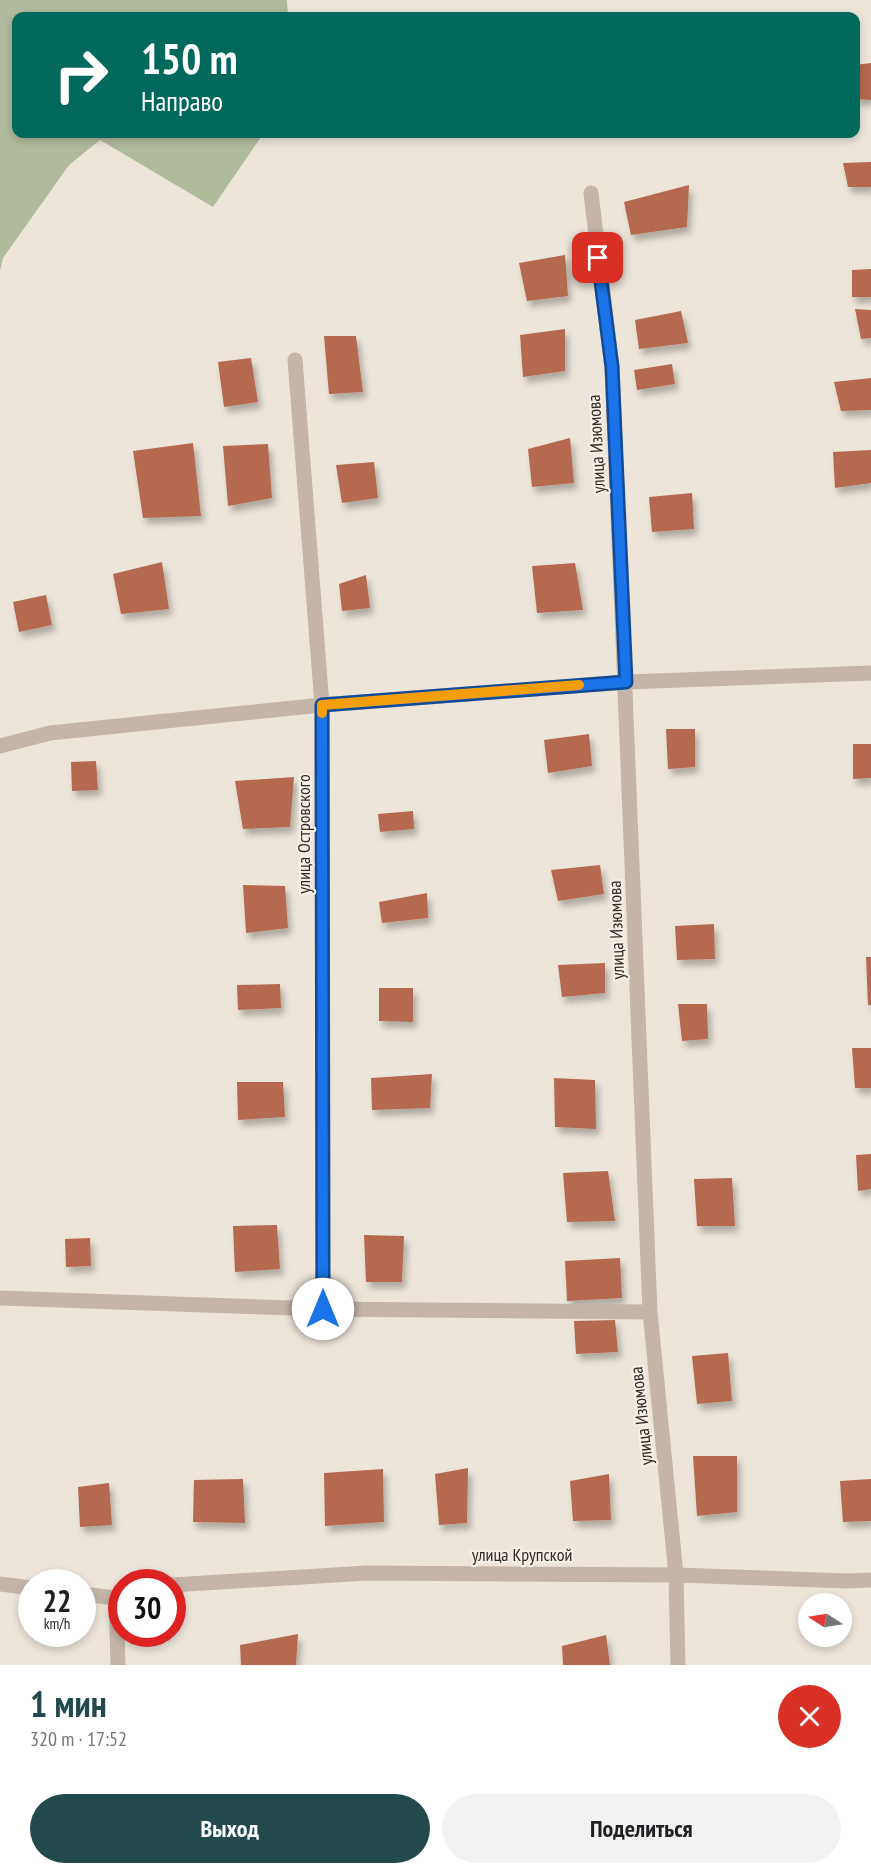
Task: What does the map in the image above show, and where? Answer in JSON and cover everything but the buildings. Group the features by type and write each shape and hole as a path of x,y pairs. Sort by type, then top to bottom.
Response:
{"street":[{"name":"улица Изюмова","path":"591,193 612,367 650,1312 676,1575 678,1665"},
{"name":"улица Островского","path":"295,360 322,705 323,1309"},
{"path":"0,746 50,734 322,705 626,682 871,673"},
{"path":"0,1298 323,1309 650,1312"},
{"name":"улица Крупской","path":"186,1584 367,1573 676,1575 871,1580"},
{"path":"0,1584 18,1586"},
{"path":"118,1647 118,1665"}],"green space":[{"path":"0,0 287,0 288,12 12,12 12,138 260,138 213,207 100,140 69,165 3,258 0,270"}],"slow traffic":[{"path":"322,713 322,705 579,685"}],"route":[{"path":"323,1309 322,705 626,682 612,367 598,258"}]}
